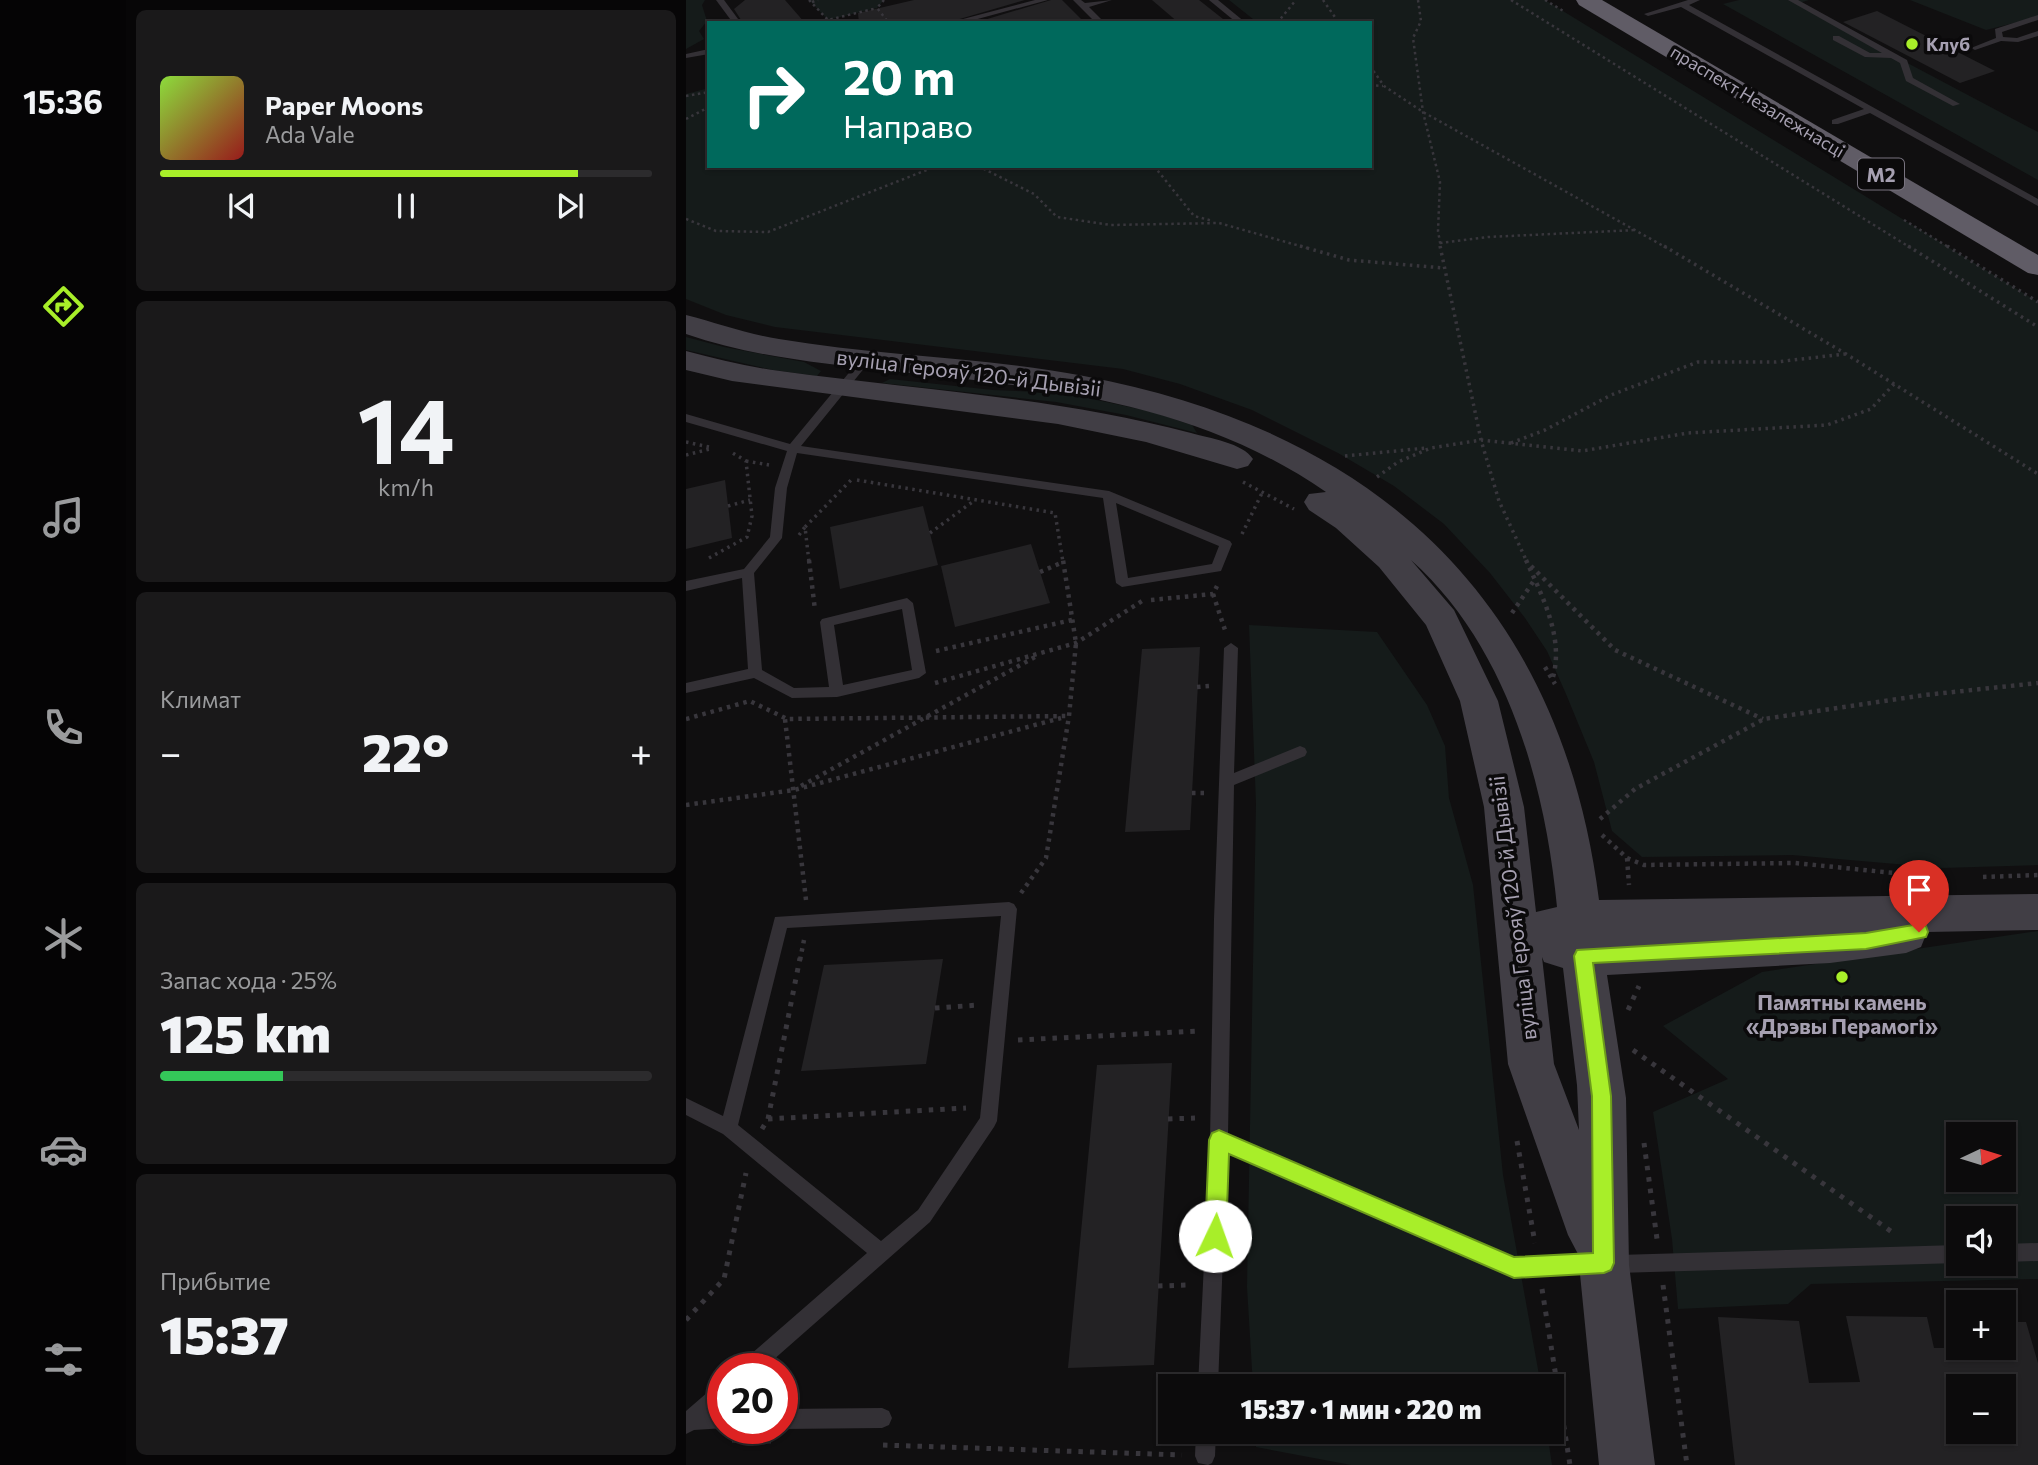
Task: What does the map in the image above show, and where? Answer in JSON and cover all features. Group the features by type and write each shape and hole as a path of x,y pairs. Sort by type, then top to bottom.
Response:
{"highway":[{"name":"праспект Незалежнасці","path":"1587,0 2038,267"},
{"name":"праспект Незалежнасці","path":"1625,0 2038,239"}],"street":[{"name":"вуліца Герояў 120-й Дывізіі","path":"686,324 739,341 806,353 853,373 1137,428 1199,445 1247,462 1304,489 1348,520 1391,559 1441,619 1470,679 1482,714 1504,807 1531,1064 1604,1263"},
{"name":"вуліца Герояў 120-й Дывізіі","path":"686,360 734,372 853,373 1060,381 1157,402 1244,435 1300,461 1375,508 1415,541 1450,579 1485,623 1517,676 1542,738 1569,838 1602,1096 1604,1263 1628,1465"},
{"path":"1519,936 1866,941 2034,900"}],"lane":[{"path":"720,0 736,21"},
{"path":"959,21 1030,1 1044,0"},
{"path":"1081,3 1108,0"},
{"path":"1213,0 1239,21"},
{"path":"1648,14 1696,0"},
{"path":"1791,0 1904,62 1909,79 1956,104"},
{"path":"1081,3 1099,21"},
{"path":"1682,4 2038,203"},
{"path":"2000,39 1998,31 2038,17"},
{"path":"1975,48 2000,39 2018,40 2038,33"},
{"path":"1836,38 1868,55 1895,57"},
{"path":"686,55 707,51"},
{"path":"1835,122 1872,109"},
{"path":"686,586 748,572 776,538 785,468 793,449 853,373"},
{"path":"686,418 793,449 1109,495 1226,544 1217,568 1122,583 1109,495"},
{"path":"748,572 755,673"},
{"path":"686,688 755,673 792,694 837,692 919,673 907,603 827,622 837,692"},
{"path":"1209,1374 1219,1140 1231,648"},
{"path":"1227,782 1300,752"},
{"path":"729,1128 781,922 1009,909 988,1121 924,1216 767,1353"},
{"path":"686,1106 729,1128 881,1253"},
{"path":"1219,1140 1514,1267 1946,1254"},
{"path":"2016,1253 2038,1252"},
{"path":"688,1422 707,1406"},
{"path":"798,1419 883,1418"},
{"path":"688,1422 707,1420"},
{"path":"1205,1456 1206,1444"}],"path":[{"path":"811,1 818,0"},
{"path":"811,1 828,20 877,8 884,0"},
{"path":"1279,21 1296,0"},
{"path":"1323,0 1338,21"},
{"path":"1418,0 1421,21 1413,38 1423,112 1440,182 1440,243 1444,268 1481,440 1499,501 1547,606 1558,659 1552,678"},
{"path":"1511,0 2038,327"},
{"path":"877,8 887,21"},
{"path":"1372,69 1384,86 1423,112 1637,230 1846,354 2038,474"},
{"path":"1372,85 1384,86"},
{"path":"686,96 707,93"},
{"path":"686,119 707,108"},
{"path":"686,219 716,231 768,232 932,168"},
{"path":"982,168 1034,194 1057,217 1111,225 1219,223"},
{"path":"1156,168 1194,216 1349,260 1444,268"},
{"path":"1440,243 1479,236 1576,235 1637,230"},
{"path":"1509,444 1545,430 1611,395 1698,362 1776,362 1846,354"},
{"path":"1345,463 1335,457 1431,448 1481,440 1582,451 1688,433 1827,425 1871,409 1894,384"},
{"path":"686,442 714,448 686,455"},
{"path":"1382,486 1372,480 1398,462 1431,448"},
{"path":"722,449 746,461 1055,513 1076,643 1069,716 1046,858 1009,909"},
{"path":"705,559 714,557 747,537 752,516 746,461"},
{"path":"804,527 852,479"},
{"path":"1241,537 1263,491"},
{"path":"930,533 976,499"},
{"path":"728,506 750,500"},
{"path":"1040,572 1063,562"},
{"path":"1527,562 1615,650 1764,719"},
{"path":"1512,613 1536,578"},
{"path":"1219,583 1213,594 1231,648"},
{"path":"922,686 1076,643 1140,601 1213,594"},
{"path":"1504,603 1519,624"},
{"path":"929,652 1072,620"},
{"path":"794,790 1044,652"},
{"path":"1539,656 1556,687"},
{"path":"1600,819 1635,789 1764,719 1926,695 2038,683"},
{"path":"686,719 750,701 785,719 1069,716"},
{"path":"785,719 823,710"},
{"path":"686,805 794,790 1069,716"},
{"path":"785,719 794,790"},
{"path":"1597,808 1602,835 1627,858 1644,864 1795,863 1946,878"},
{"path":"1972,877 2034,900"},
{"path":"1627,1012 1643,978"},
{"path":"935,1008 1000,1004"},
{"path":"996,1041 1221,1030"},
{"path":"1632,1049 1925,1255"},
{"path":"768,1119 990,1106"},
{"path":"1660,1261 1687,1465"},
{"path":"877,1445 1205,1456"}],"shaded area":[{"path":"686,0 705,0 702,5 707,21 699,31 704,39 686,49"},
{"path":"809,0 884,0 877,8 828,20"},
{"path":"1229,0 1545,0 2038,302 2038,865 1942,868 1792,855 1642,857 1612,831 1594,762 1547,651 1525,618 1490,573 1444,524 1394,486 1338,453 1252,410 1180,384 1123,369 775,327 726,315 686,299 686,94 707,89 707,168 1372,168 1372,21 1255,21"},
{"path":"1739,0 1809,0 1796,4 2038,132 2038,180 1723,4"},
{"path":"1910,0 2038,0 2038,17 1986,30"},
{"path":"686,337 804,362 821,371 817,376 773,370 686,350"},
{"path":"890,379 993,390 1064,393 1153,412 1192,425 1197,433 1126,415 1056,402 882,383"},
{"path":"1249,625 1377,632 1427,705 1445,746 1449,798 1473,885 1503,1175 1539,1374 1252,1374 1247,1287 1256,804"},
{"path":"2038,931 2038,1279 1811,1284 1788,1304 1678,1309 1672,1239 1653,1112 1728,1079 1663,1026 1762,972"},
{"path":"1256,1444 1549,1444 1552,1465 1351,1465 1256,1447"}],"building":[{"path":"745,0 785,0 803,21 742,21 734,9"},
{"path":"914,0 1025,0 953,21 859,21 858,13"},
{"path":"1051,0 1062,0 1083,21 981,21"},
{"path":"1152,0 1199,0 1225,21 1177,21"},
{"name":"Клуб","path":"1877,11 1995,71 1960,83 1843,22"},
{"path":"725,480 732,538 686,549 686,489"},
{"path":"923,506 938,565 840,589 830,527"},
{"path":"1031,544 1050,603 955,627 941,566"},
{"path":"1200,647 1190,830 1125,832 1142,649"},
{"path":"943,959 926,1064 801,1071 824,965"},
{"path":"1172,1063 1154,1365 1068,1368 1097,1065"},
{"path":"1846,1316 1927,1317 1934,1348 1946,1348 1946,1360 2016,1360 2016,1322 2026,1322 2038,1363 2038,1465 1735,1465 1718,1317 1799,1321 1809,1383 1860,1382"}],"place":[{"name":"Клуб","path":"1912,44"},
{"name":"Памятны камень «Дрэвы Перамогі»","path":"1842,977"}],"route":[{"path":"1215,1236 1219,1140 1514,1267 1604,1263 1602,1096 1583,956 1866,941 1919,932"}]}
